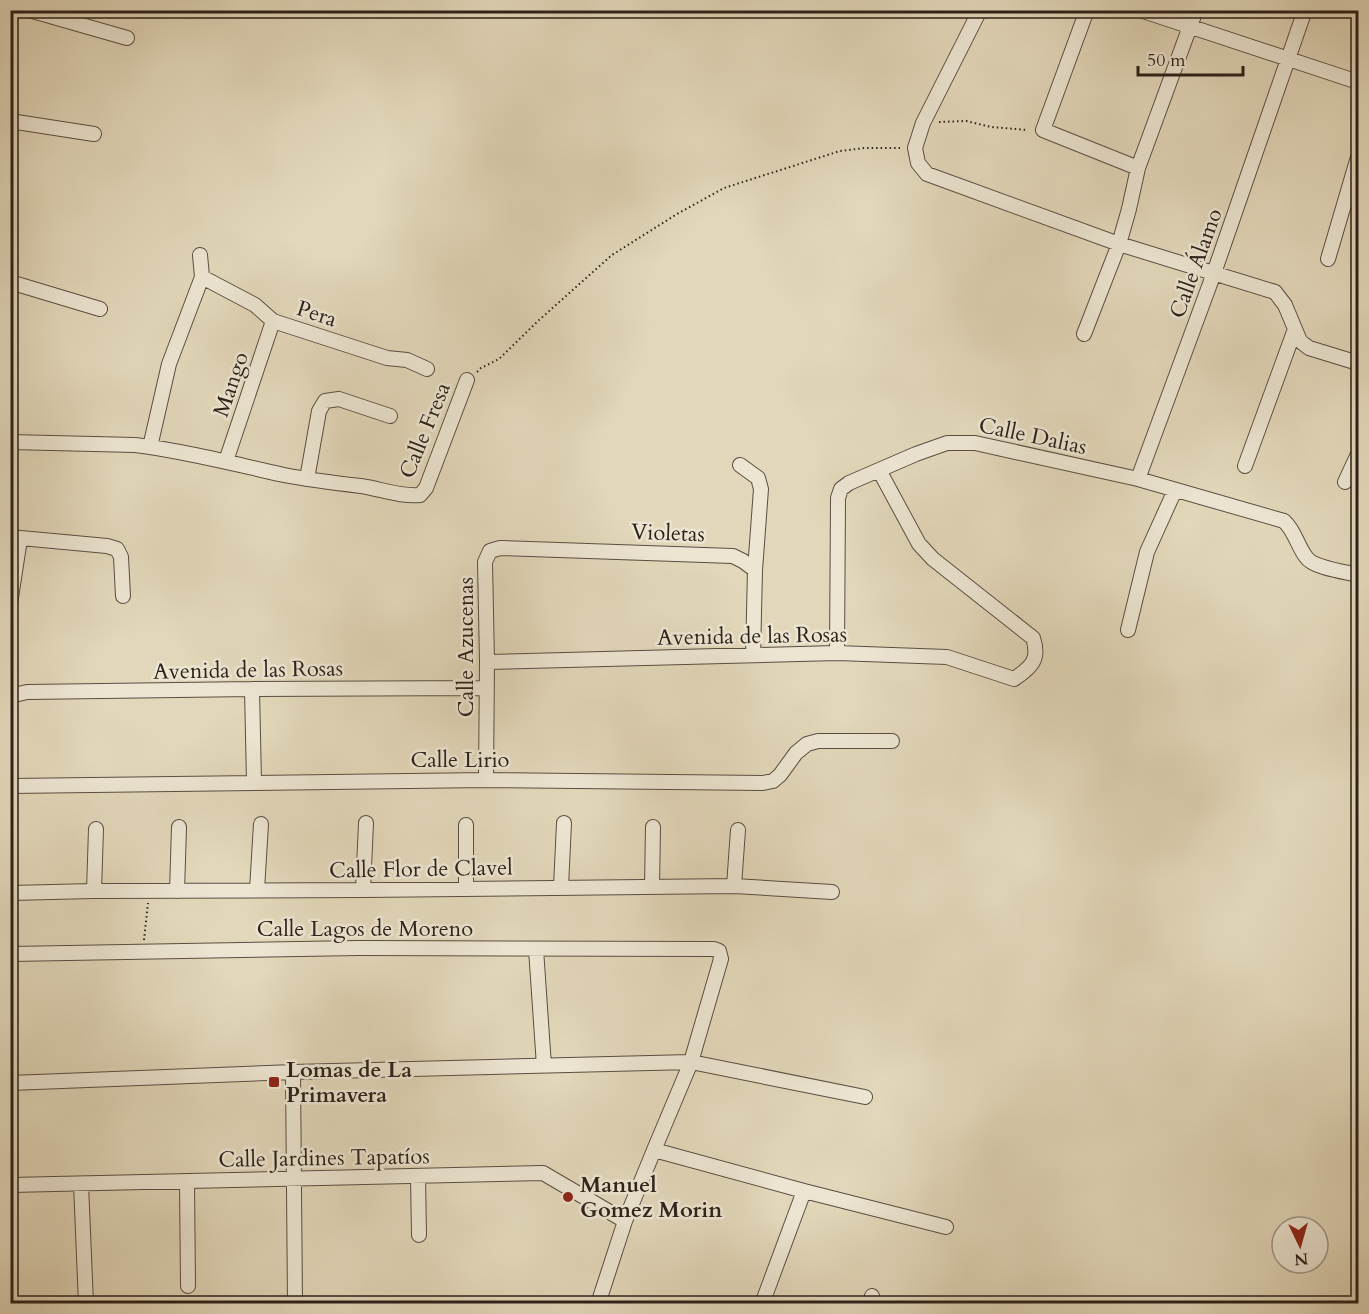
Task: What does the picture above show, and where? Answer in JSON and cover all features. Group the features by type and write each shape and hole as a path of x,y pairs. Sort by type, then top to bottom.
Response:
{"street":[{"path":"29,10 127,38"},
{"path":"980,10 923,123 915,148 918,163 927,174 1119,244 1275,292 1285,305 1300,341 1309,348 1359,363"},
{"path":"1087,10 1043,130 1138,168"},
{"path":"1140,10 1359,82"},
{"path":"1084,334 1119,244 1130,209 1138,168 1196,10"},
{"name":"Calle Álamo","path":"1138,479 1214,273 1305,10"},
{"path":"10,121 94,134"},
{"path":"1328,259 1359,158"},
{"path":"150,447 169,364 202,277 200,255"},
{"name":"Pera","path":"202,277 255,305 273,321 387,358 407,360 428,369"},
{"path":"10,282 100,309"},
{"name":"Mango","path":"226,461 273,321"},
{"path":"1245,466 1295,329"},
{"name":"Calle Fresa","path":"307,479 374,488 411,496 420,495 426,488 467,380"},
{"path":"10,442 135,445 226,461 307,479 320,411 325,401 339,399 390,416"},
{"name":"Calle Dalias","path":"837,653 838,498 841,489 849,483 947,443 975,443 1138,479 1284,521 1290,526 1306,558 1313,564 1359,575"},
{"path":"1345,483 1359,454"},
{"path":"740,465 758,478 761,489 755,570 753,655"},
{"name":"Avenida de las Rosas","path":"487,662 837,653 947,657 1014,679 1027,671 1036,657 1033,638 933,560 919,544 879,470"},
{"path":"1128,630 1147,552 1175,490"},
{"path":"10,604 15,538 107,546 117,549 121,556 123,596"},
{"name":"Violetas","path":"490,551 500,548 733,555 755,570"},
{"name":"Calle Azucenas","path":"486,780 485,562 490,551"},
{"name":"Avenida de las Rosas","path":"10,696 27,692 486,688"},
{"path":"252,689 254,782"},
{"name":"Calle Lirio","path":"10,786 486,780 763,783 773,781 780,775 796,753 807,744 818,741 892,741"},
{"path":"363,890 366,823"},
{"path":"561,887 564,823"},
{"path":"257,890 261,824"},
{"path":"466,825 466,888"},
{"path":"177,891 179,827"},
{"path":"652,887 653,827"},
{"path":"94,891 96,829"},
{"path":"734,886 738,830"},
{"name":"Calle Flor de Clavel","path":"10,893 734,886 832,892"},
{"name":"Calle Lagos de Moreno","path":"10,954 358,948 714,949 719,951 721,958 691,1062"},
{"path":"536,949 544,1066"},
{"path":"598,1304 626,1221 691,1062"},
{"path":"10,1083 293,1072 691,1062 865,1097"},
{"path":"293,1072 296,1304"},
{"path":"654,1150 946,1227"},
{"name":"Calle Jardines Tapatíos","path":"10,1185 543,1173 626,1221"},
{"path":"418,1176 419,1234"},
{"path":"187,1182 188,1286"},
{"path":"81,1184 86,1304"},
{"path":"762,1304 804,1191"}],"path":[{"path":"923,123 966,121 991,128 1043,130"},
{"path":"467,380 481,368 499,359 612,255 676,214 724,188 840,151 865,148 915,148"},
{"path":"143,952 149,892"}],"place":[{"name":"Lomas de La Primavera","path":"274,1082"},
{"name":"Manuel Gomez Morin","path":"568,1197"}]}
